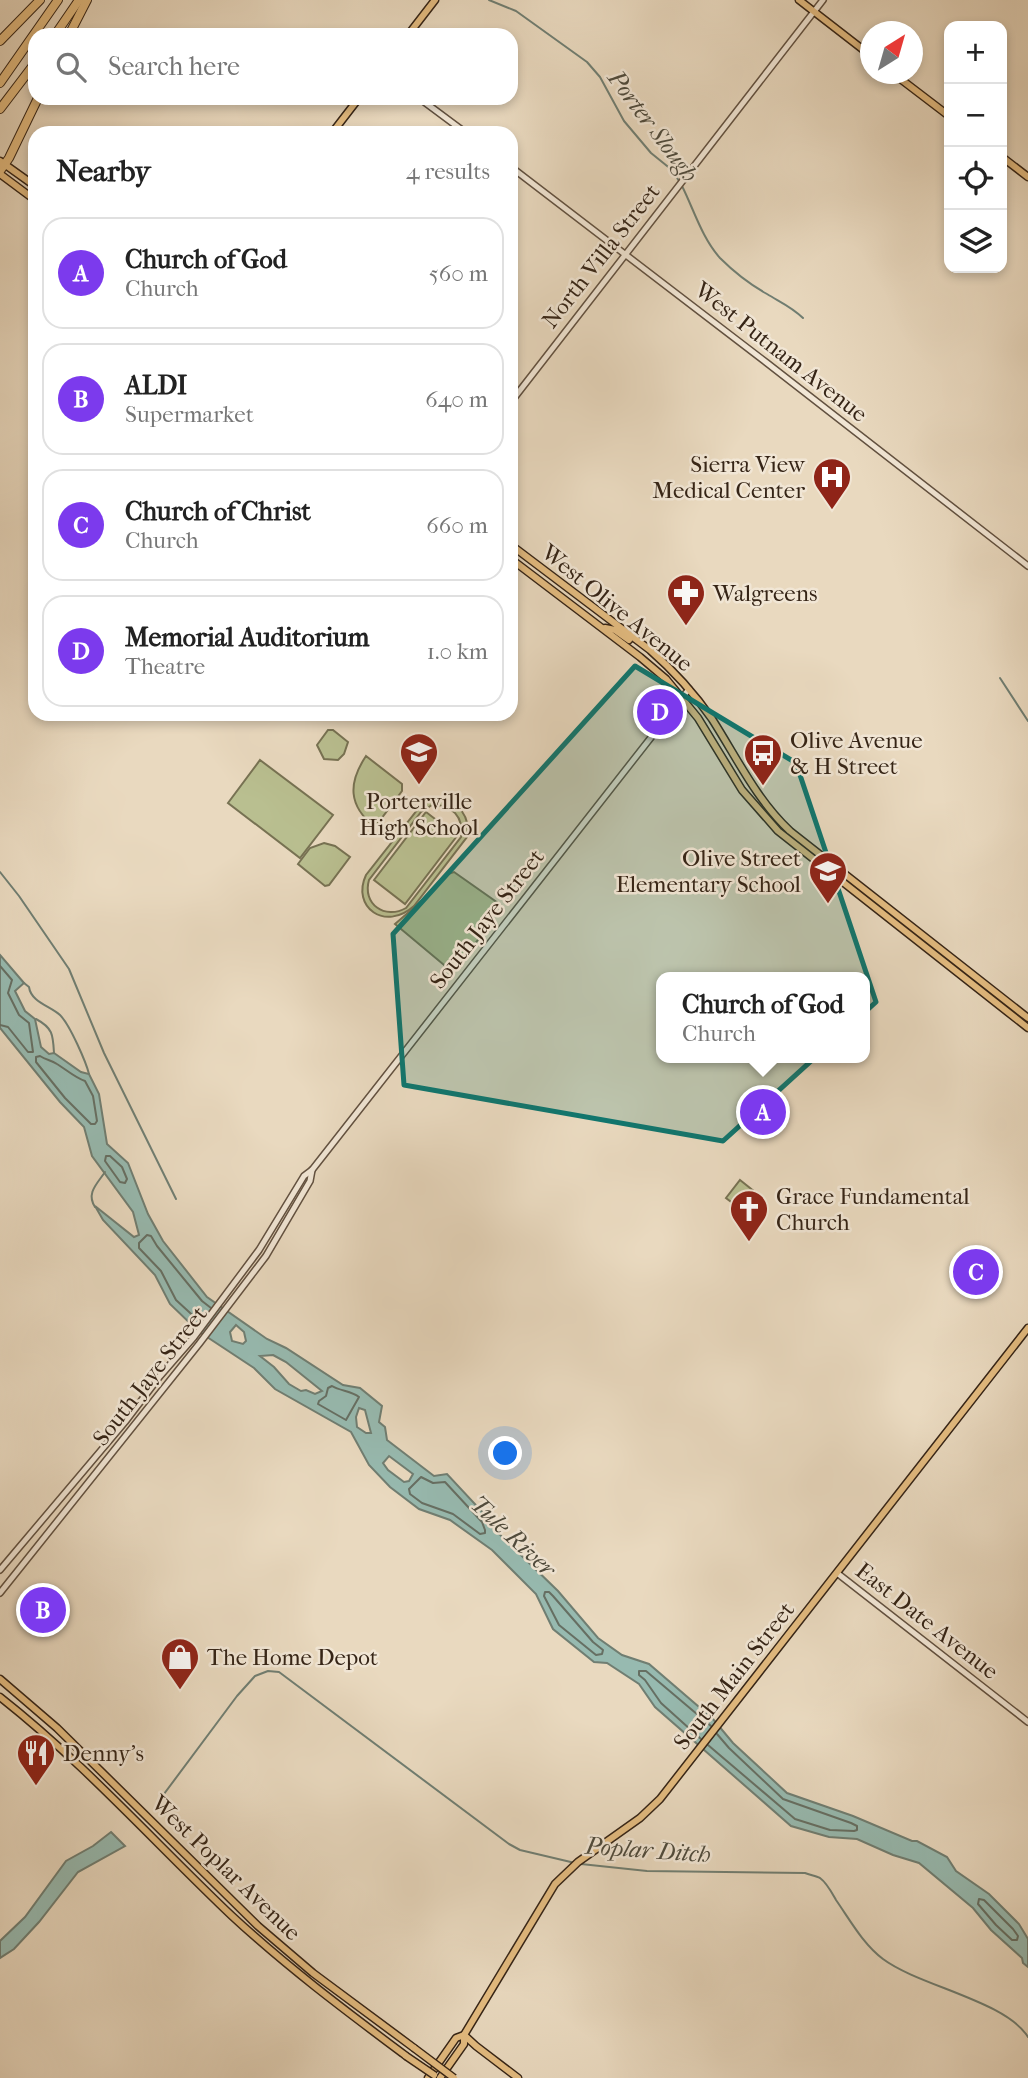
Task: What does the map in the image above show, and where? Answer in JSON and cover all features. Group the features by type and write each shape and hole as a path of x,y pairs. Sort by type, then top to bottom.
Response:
{"highway":[{"path":"0,41 40,0"},
{"path":"38,28 58,0"},
{"path":"60,28 79,0"},
{"path":"73,28 87,0"},
{"path":"0,83 28,43"},
{"path":"0,109 28,72"},
{"path":"1,168 34,105"}],"main road":[{"path":"413,28 435,0"},
{"path":"799,0 860,47"},
{"path":"907,84 944,112"},
{"path":"337,126 354,105"},
{"path":"1007,161 1028,177"},
{"path":"1,168 28,182"},
{"path":"1,168 28,193"},
{"name":"West Olive Avenue","path":"518,550 671,669 690,689 713,721 749,783 775,816 799,838 1028,1018"},
{"name":"West Olive Avenue","path":"518,564 651,665 683,698 704,726 742,790 764,818 785,838 1028,1028"},
{"path":"603,628 615,630 642,650 652,653"},
{"path":"853,892 865,895 873,901 877,900"},
{"name":"South Main Street","path":"435,2077 464,2044 464,2035 548,1893 568,1870 587,1854 647,1812 660,1799 1028,1328"},
{"name":"West Poplar Avenue","path":"0,1679 66,1736 267,1934 323,1980 454,2078"},
{"name":"West Poplar Avenue","path":"0,1697 75,1761 271,1951 435,2077"},
{"path":"464,2035 519,2078"},
{"name":"South Main Street","path":"435,2077 456,2038 464,2035"}],"street":[{"name":"North Villa Street","path":"518,393 823,0"},
{"path":"428,105 457,126"},
{"name":"West Putnam Avenue","path":"518,172 1028,566"},
{"name":"South Jaye Street","path":"0,1570 194,1337 260,1250 304,1176 312,1170 690,689"},
{"name":"South Jaye Street","path":"0,1593 266,1256 310,1181 312,1170"},
{"name":"East Date Avenue","path":"837,1573 1028,1722"}],"highlighted area":[{"path":"635,666 796,763 876,1002 723,1141 404,1085 393,934"}],"green space":[{"path":"328,730 333,730 348,742 344,754 338,760 324,759 317,745"},
{"path":"366,756 402,784 402,791 375,827 360,811 354,794 356,776"},
{"path":"260,760 333,815 300,858 228,803"},
{"path":"439,798 458,807 467,823 467,837 414,906 392,917 382,916 367,906 363,897 366,875 428,800","holes":["432,805 439,805 455,813 461,823 461,837 406,908 390,912 377,908 369,896 369,880 421,812"]},
{"path":"426,812 457,836 405,904 374,880"},
{"path":"324,843 335,846 350,857 329,885 325,886 298,864 310,848"},
{"path":"454,872 498,903 484,922 488,927 455,969 450,970 395,924 424,899 445,875"},
{"path":"740,1180 760,1196 747,1214 726,1198"}],"water":[{"path":"0,955 24,983 15,991 25,1011 35,1019 41,1047 81,1072 89,1074 99,1094 107,1144 128,1163 148,1214 163,1241 207,1297 267,1339 286,1348 343,1385 360,1388 382,1406 379,1422 385,1427 387,1440 434,1476 447,1474 488,1518 492,1527 558,1591 598,1638 622,1655 649,1664 713,1719 733,1743 787,1793 917,1841 947,1857 956,1871 989,1894 1019,1924 1028,1939 1028,1967 973,1908 919,1863 857,1839 829,1837 791,1826 655,1707 639,1684 607,1663 594,1662 553,1629 536,1594 492,1550 450,1520 419,1509 390,1487 369,1465 351,1432 275,1389 254,1368 198,1331 170,1304 155,1275 103,1220 95,1206 134,1237 139,1235 133,1212 92,1156 84,1127 60,1102 0,1028","holes":["236,1325 244,1332 246,1341 243,1344 232,1341 230,1332","273,1355 286,1362 322,1391 315,1394 301,1391 289,1384 260,1356","359,1408 365,1410 371,1433 357,1427","389,1456 413,1474 409,1481 404,1482 383,1463"]},
{"path":"111,1832 125,1846 78,1872 39,1922 14,1949 0,1958 0,1941 25,1917 66,1861"}],"waterway":[{"name":"Porter Slough","path":"489,0 516,11 587,62 600,77 624,121 651,153 672,170 679,181"},
{"name":"Porter Slough","path":"682,186 703,233 720,258 736,273 803,318"},
{"name":"Porter Slough","path":"1000,678 1028,721"},
{"path":"0,872 69,969 104,1053 176,1199"},
{"path":"24,983 37,1000 64,1020 89,1074"},
{"path":"36,1019 51,1033 54,1053"},
{"path":"95,1207 92,1193 105,1172"},
{"name":"Poplar Ditch","path":"158,1802 255,1676 268,1671 279,1672 509,1844 520,1850 575,1863"},
{"name":"Poplar Ditch","path":"581,1864 647,1871 805,1873 818,1877 827,1885 863,1939 883,1959 918,1978 1001,2013 1017,2024 1028,2037"}],"place":[{"name":"Sierra View Medical Center","path":"832,511"},
{"name":"Walgreens","path":"686,627"},
{"name":"Memorial Auditorium","path":"660,712"},
{"name":"Porterville High School","path":"419,786"},
{"name":"Olive Avenue & H Street","path":"763,787"},
{"name":"Olive Street Elementary School","path":"828,905"},
{"name":"Church of God","path":"763,1112"},
{"name":"Grace Fundamental Church","path":"749,1243"},
{"name":"Church of Christ","path":"976,1272"},
{"name":"ALDI","path":"43,1610"},
{"name":"The Home Depot","path":"180,1691"},
{"name":"Denny's","path":"36,1787"}],"water label":[{"name":"Tule River","path":"513,1536"}]}
